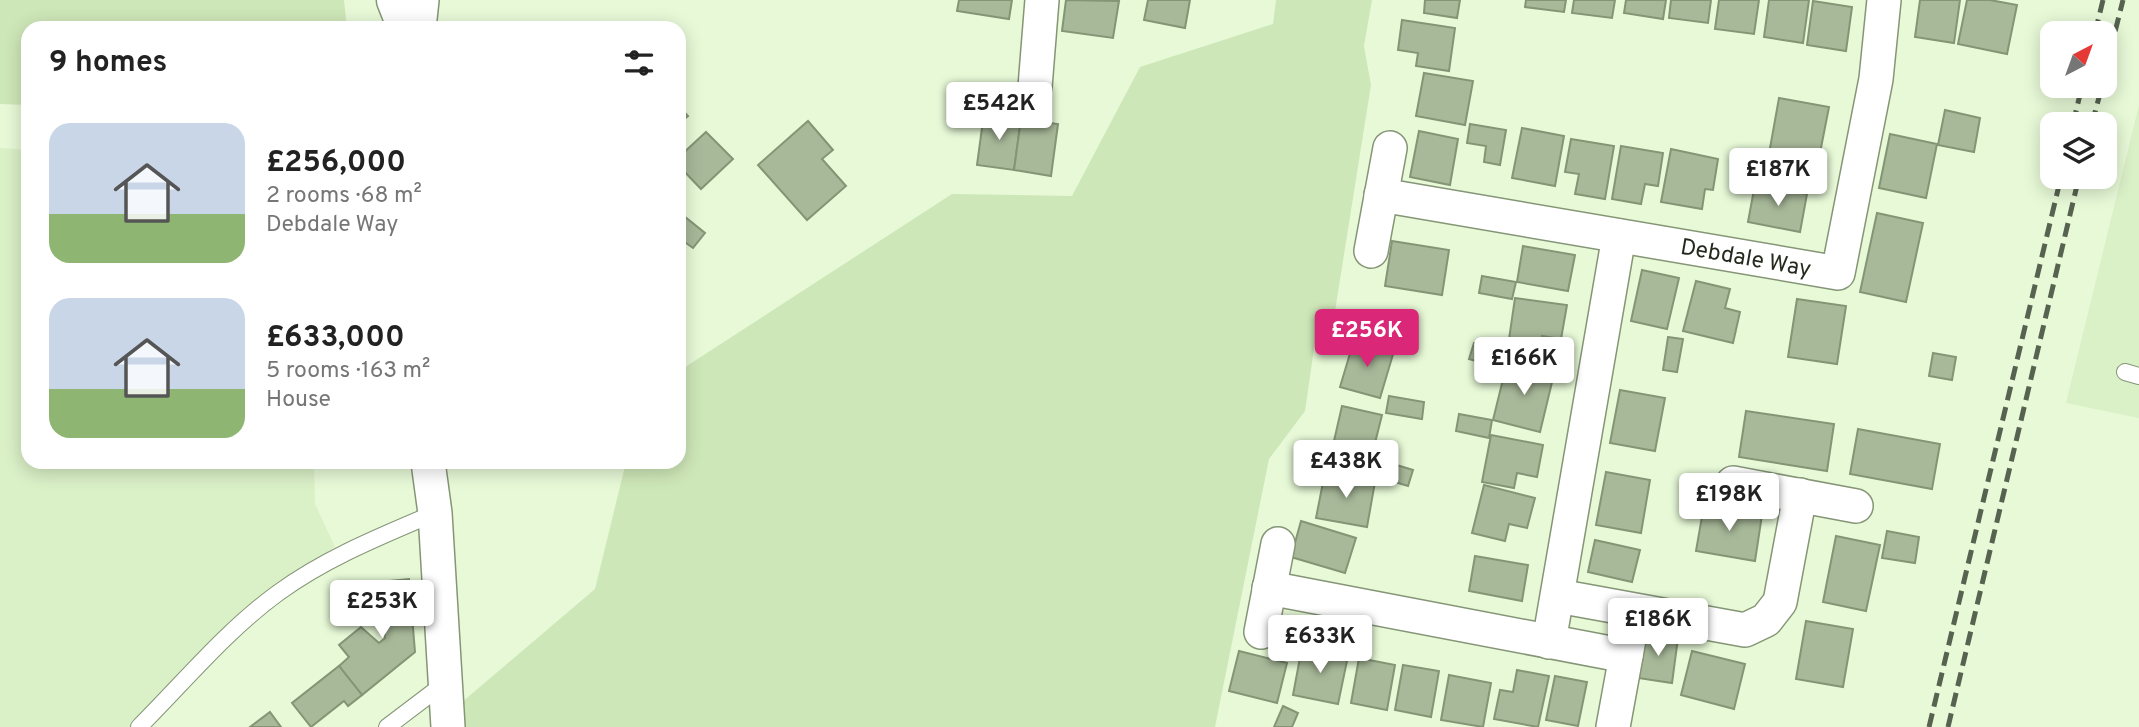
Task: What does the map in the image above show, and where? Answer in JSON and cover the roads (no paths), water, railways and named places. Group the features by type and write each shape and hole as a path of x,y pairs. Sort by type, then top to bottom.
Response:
{"main road":[{"path":"396,0 404,21"}],"street":[{"path":"410,0 412,21"},
{"path":"420,21 422,0"},
{"path":"1035,87 1042,0"},
{"name":"Debdale Way","path":"1381,195 1838,273 1875,79 1884,0"},
{"path":"1371,251 1390,148"},
{"path":"1549,642 1619,236"},
{"path":"429,469 435,513 448,727"},
{"path":"1733,484 1856,506"},
{"path":"1558,596 1745,630 1766,620 1780,602 1800,495"},
{"path":"1261,632 1278,544"},
{"path":"1269,588 1626,656"},
{"path":"1613,727 1635,611"}],"lane":[{"path":"139,727 246,620 278,593 339,556 435,513"},
{"path":"387,727 445,683"}],"railway":[{"path":"2098,21 2103,0"},
{"path":"2118,21 2123,0"},
{"path":"2076,112 2079,98"},
{"path":"2095,112 2099,98"},
{"path":"1929,727 2058,189"},
{"path":"1948,727 2076,189"}]}
